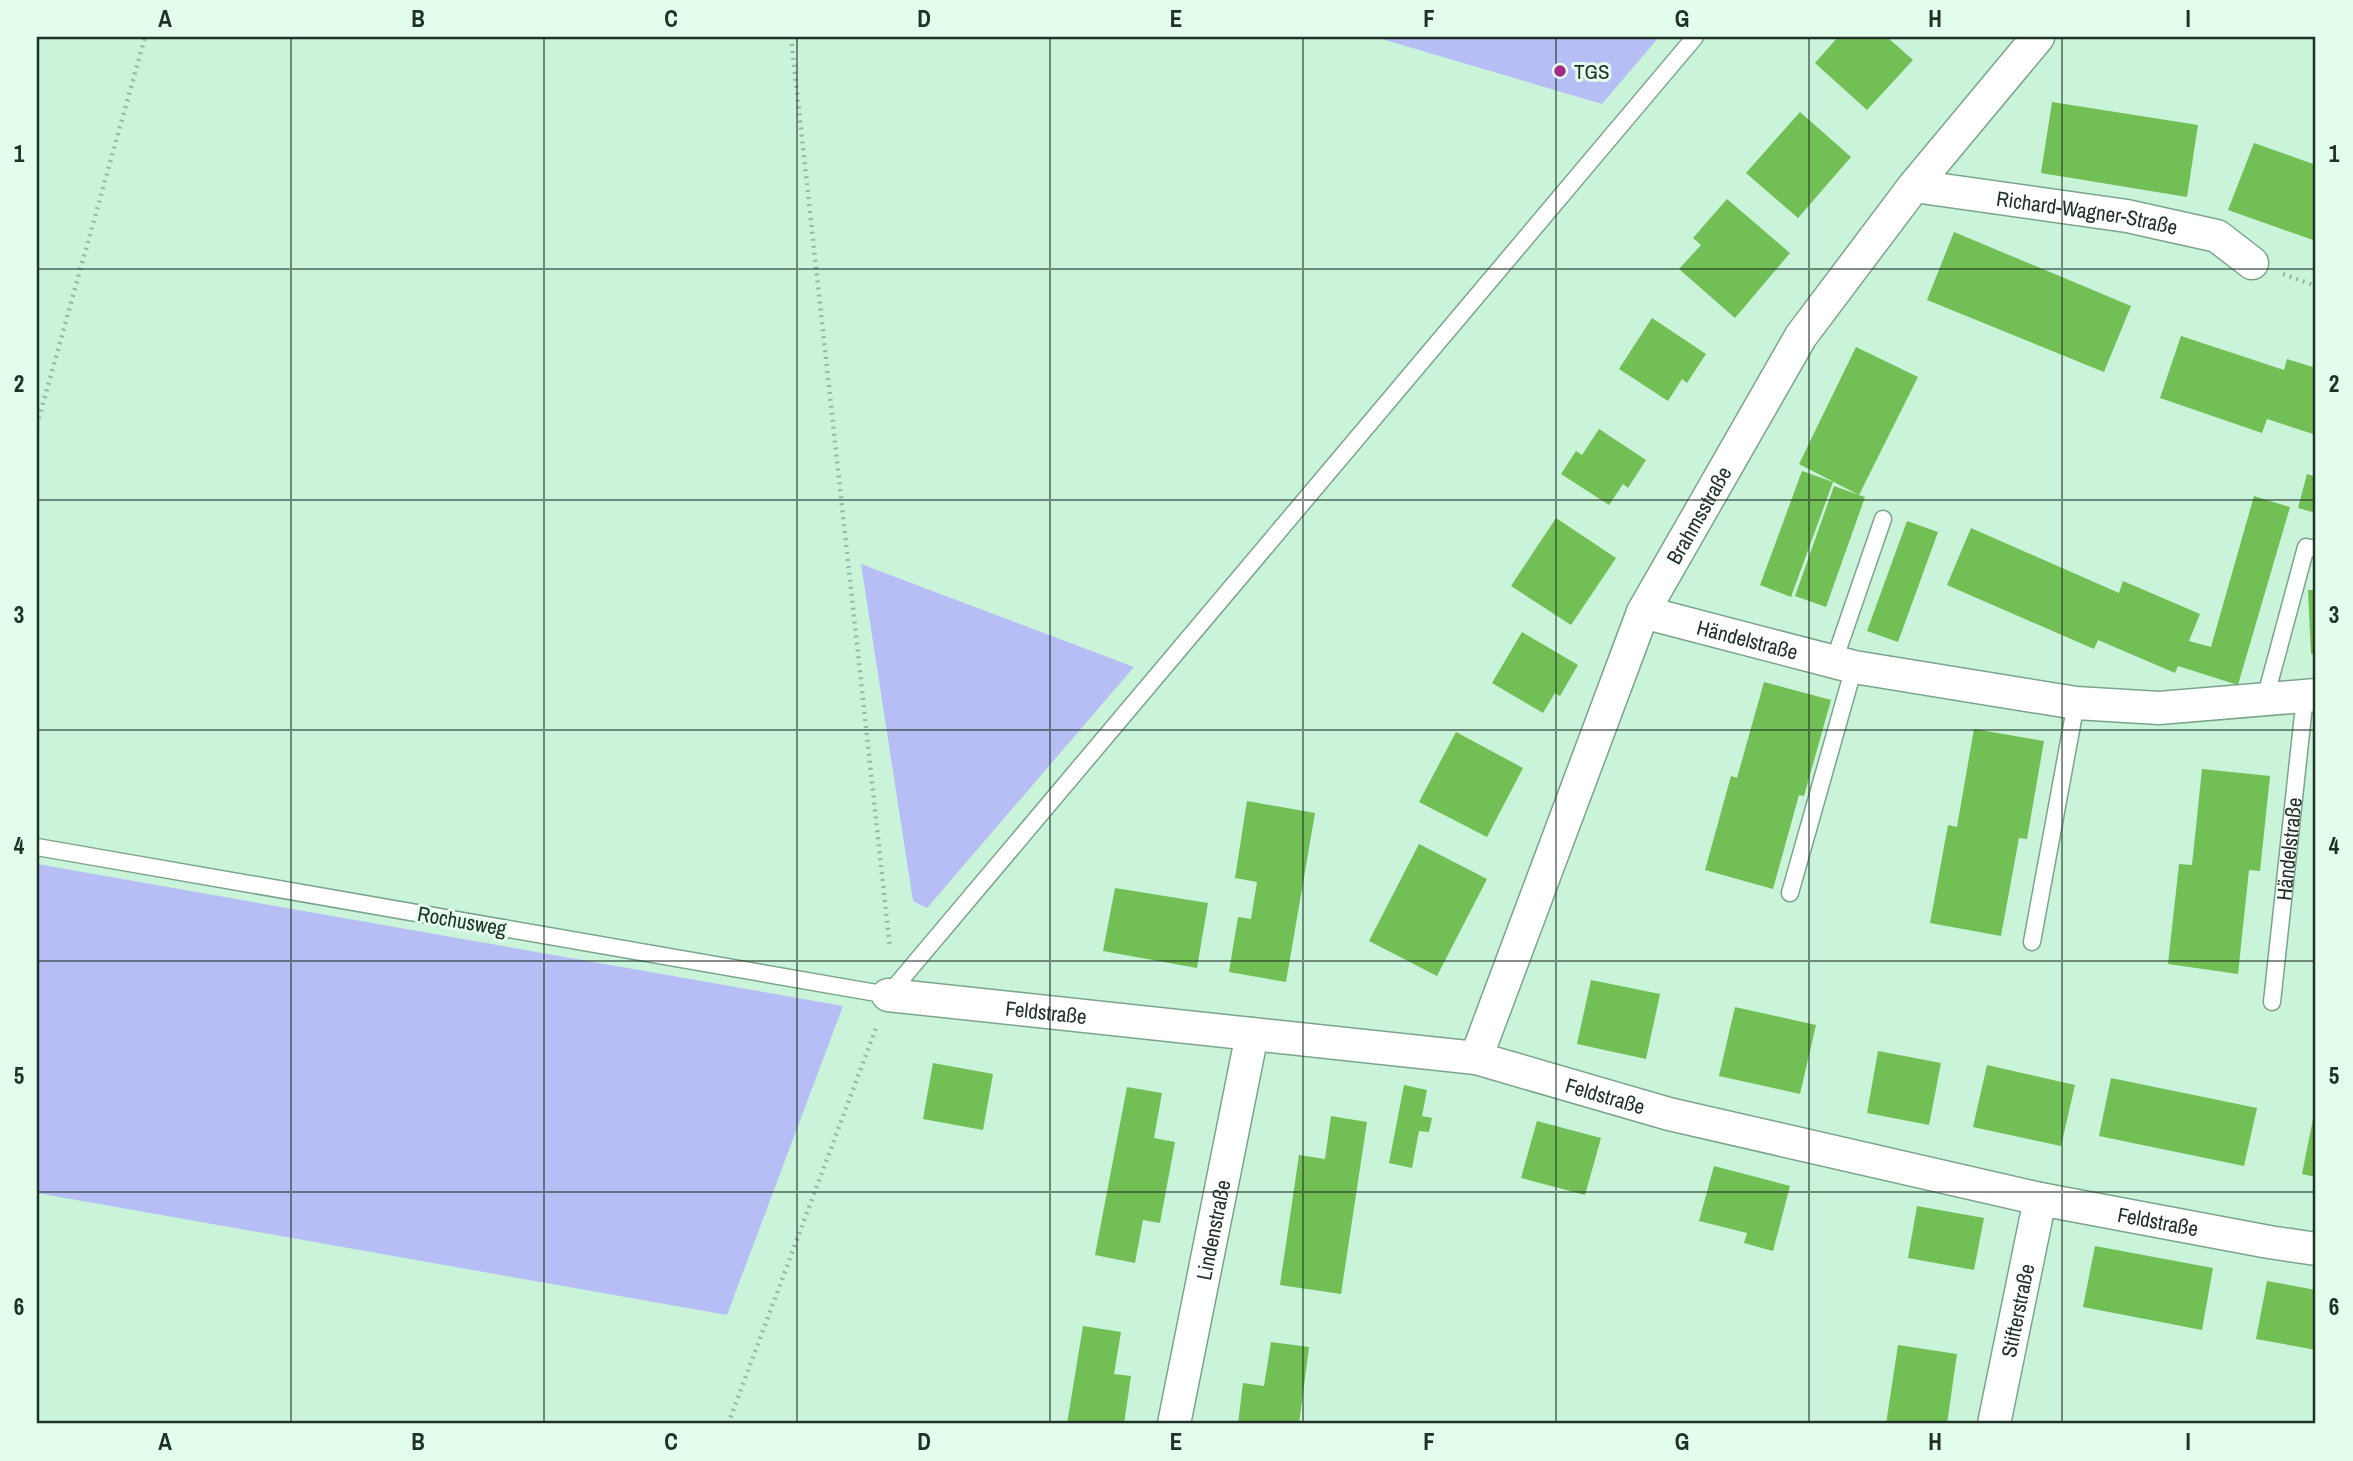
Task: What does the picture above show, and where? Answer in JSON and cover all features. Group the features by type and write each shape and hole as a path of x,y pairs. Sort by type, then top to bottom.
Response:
{"street":[{"name":"Brahmsstraße","path":"1476,1059 1643,612 1801,336 1914,186 2038,37"},
{"name":"Richard-Wagner-Straße","path":"1914,186 2127,216 2217,236 2252,263"},
{"name":"Händelstraße","path":"1643,612 1844,664 2076,703 2160,708 2311,696"},
{"name":"Feldstraße","path":"888,995 1476,1059 1669,1114 2040,1199 2316,1249"},
{"name":"Lindenstraße","path":"1174,1424 1252,1034"},
{"name":"Stifterstraße","path":"1994,1424 2040,1199"}],"lane":[{"path":"888,995 1695,37"},
{"path":"1790,893 1844,664 1883,519"},
{"path":"2265,699 2306,547 2316,549"},
{"name":"Händelstraße","path":"2272,1002 2311,696"},
{"path":"2032,942 2076,703"},
{"name":"Rochusweg","path":"37,847 888,995"}],"path":[{"path":"37,425 145,37"},
{"path":"729,1424 888,995 891,941 791,37"}],"shaded area":[{"name":"TGS","path":"1375,37 1659,37 1602,104"},
{"path":"861,564 1134,667 927,908 913,901"},
{"path":"37,864 843,1006 727,1315 37,1193"}],"building":[{"path":"1838,37 1887,37 1913,60 1867,110 1815,63"},
{"path":"2052,102 2198,125 2187,197 2041,173"},
{"path":"1800,112 1851,157 1798,218 1746,173"},
{"path":"2254,143 2316,165 2316,241 2228,210"},
{"path":"1727,199 1790,253 1735,318 1679,269 1701,245 1693,238"},
{"path":"1954,232 2131,306 2104,372 1927,300"},
{"path":"1652,318 1706,354 1687,383 1682,379 1668,401 1619,369"},
{"path":"2181,336 2284,370 2287,359 2316,368 2316,435 2267,419 2262,433 2160,398"},
{"path":"1856,347 1918,377 1859,495 1799,464"},
{"path":"1599,429 1646,460 1628,488 1623,484 1609,505 1561,474 1576,451 1582,455"},
{"path":"1802,471 1833,482 1791,597 1760,585"},
{"path":"2307,474 2316,477 2316,513 2298,508"},
{"path":"1834,486 1865,497 1826,607 1795,596"},
{"path":"2254,496 2290,507 2238,685 2178,666 2175,673 2098,640 2094,649 1947,585 1971,528 2119,593 2123,581 2200,614 2189,641 2211,647"},
{"path":"1556,518 1616,558 1571,625 1511,586"},
{"path":"1907,521 1938,532 1898,642 1867,631"},
{"path":"2308,590 2316,590 2316,654 2311,654"},
{"path":"1522,632 1578,665 1560,696 1555,693 1543,713 1492,683"},
{"path":"1764,682 1831,700 1804,796 1799,795 1773,889 1705,870 1731,776 1737,778"},
{"path":"1974,729 2044,741 2027,839 2019,838 2001,936 1930,923 1948,825 1957,827"},
{"path":"1456,732 1523,768 1487,837 1419,802"},
{"path":"2202,769 2270,776 2260,871 2249,870 2238,974 2168,964 2179,864 2192,865"},
{"path":"1247,801 1315,813 1286,982 1229,972 1238,917 1251,919 1257,882 1235,878"},
{"path":"1419,844 1487,879 1437,976 1369,941"},
{"path":"1115,888 1208,903 1197,968 1103,951"},
{"path":"1591,980 1660,994 1646,1059 1577,1044"},
{"path":"1735,1007 1816,1025 1800,1094 1719,1076"},
{"path":"1878,1051 1941,1063 1929,1125 1867,1113"},
{"path":"933,1063 993,1074 983,1130 923,1119"},
{"path":"1987,1065 2075,1085 2061,1146 1973,1127"},
{"path":"2111,1078 2257,1108 2244,1166 2099,1136"},
{"path":"1404,1085 1427,1090 1422,1116 1432,1118 1429,1132 1419,1131 1412,1168 1389,1163"},
{"path":"1127,1087 1162,1093 1154,1138 1175,1142 1160,1223 1143,1220 1135,1263 1095,1255"},
{"path":"2316,1109 2316,1177 2302,1174"},
{"path":"1331,1116 1367,1122 1341,1294 1280,1285 1299,1155 1325,1159"},
{"path":"1537,1121 1601,1138 1585,1195 1521,1178"},
{"path":"1714,1166 1790,1186 1773,1251 1744,1243 1747,1233 1699,1221"},
{"path":"1917,1206 1984,1218 1974,1270 1908,1258"},
{"path":"2095,1246 2213,1268 2202,1330 2083,1307"},
{"path":"2267,1281 2316,1290 2316,1350 2256,1339"},
{"path":"1083,1326 1121,1332 1114,1374 1131,1376 1124,1424 1067,1424"},
{"path":"1271,1342 1309,1347 1299,1424 1238,1424 1243,1383 1264,1386"},
{"path":"1898,1345 1957,1354 1947,1424 1886,1424"}],"place":[{"name":"TGS","path":"1560,71"}]}
